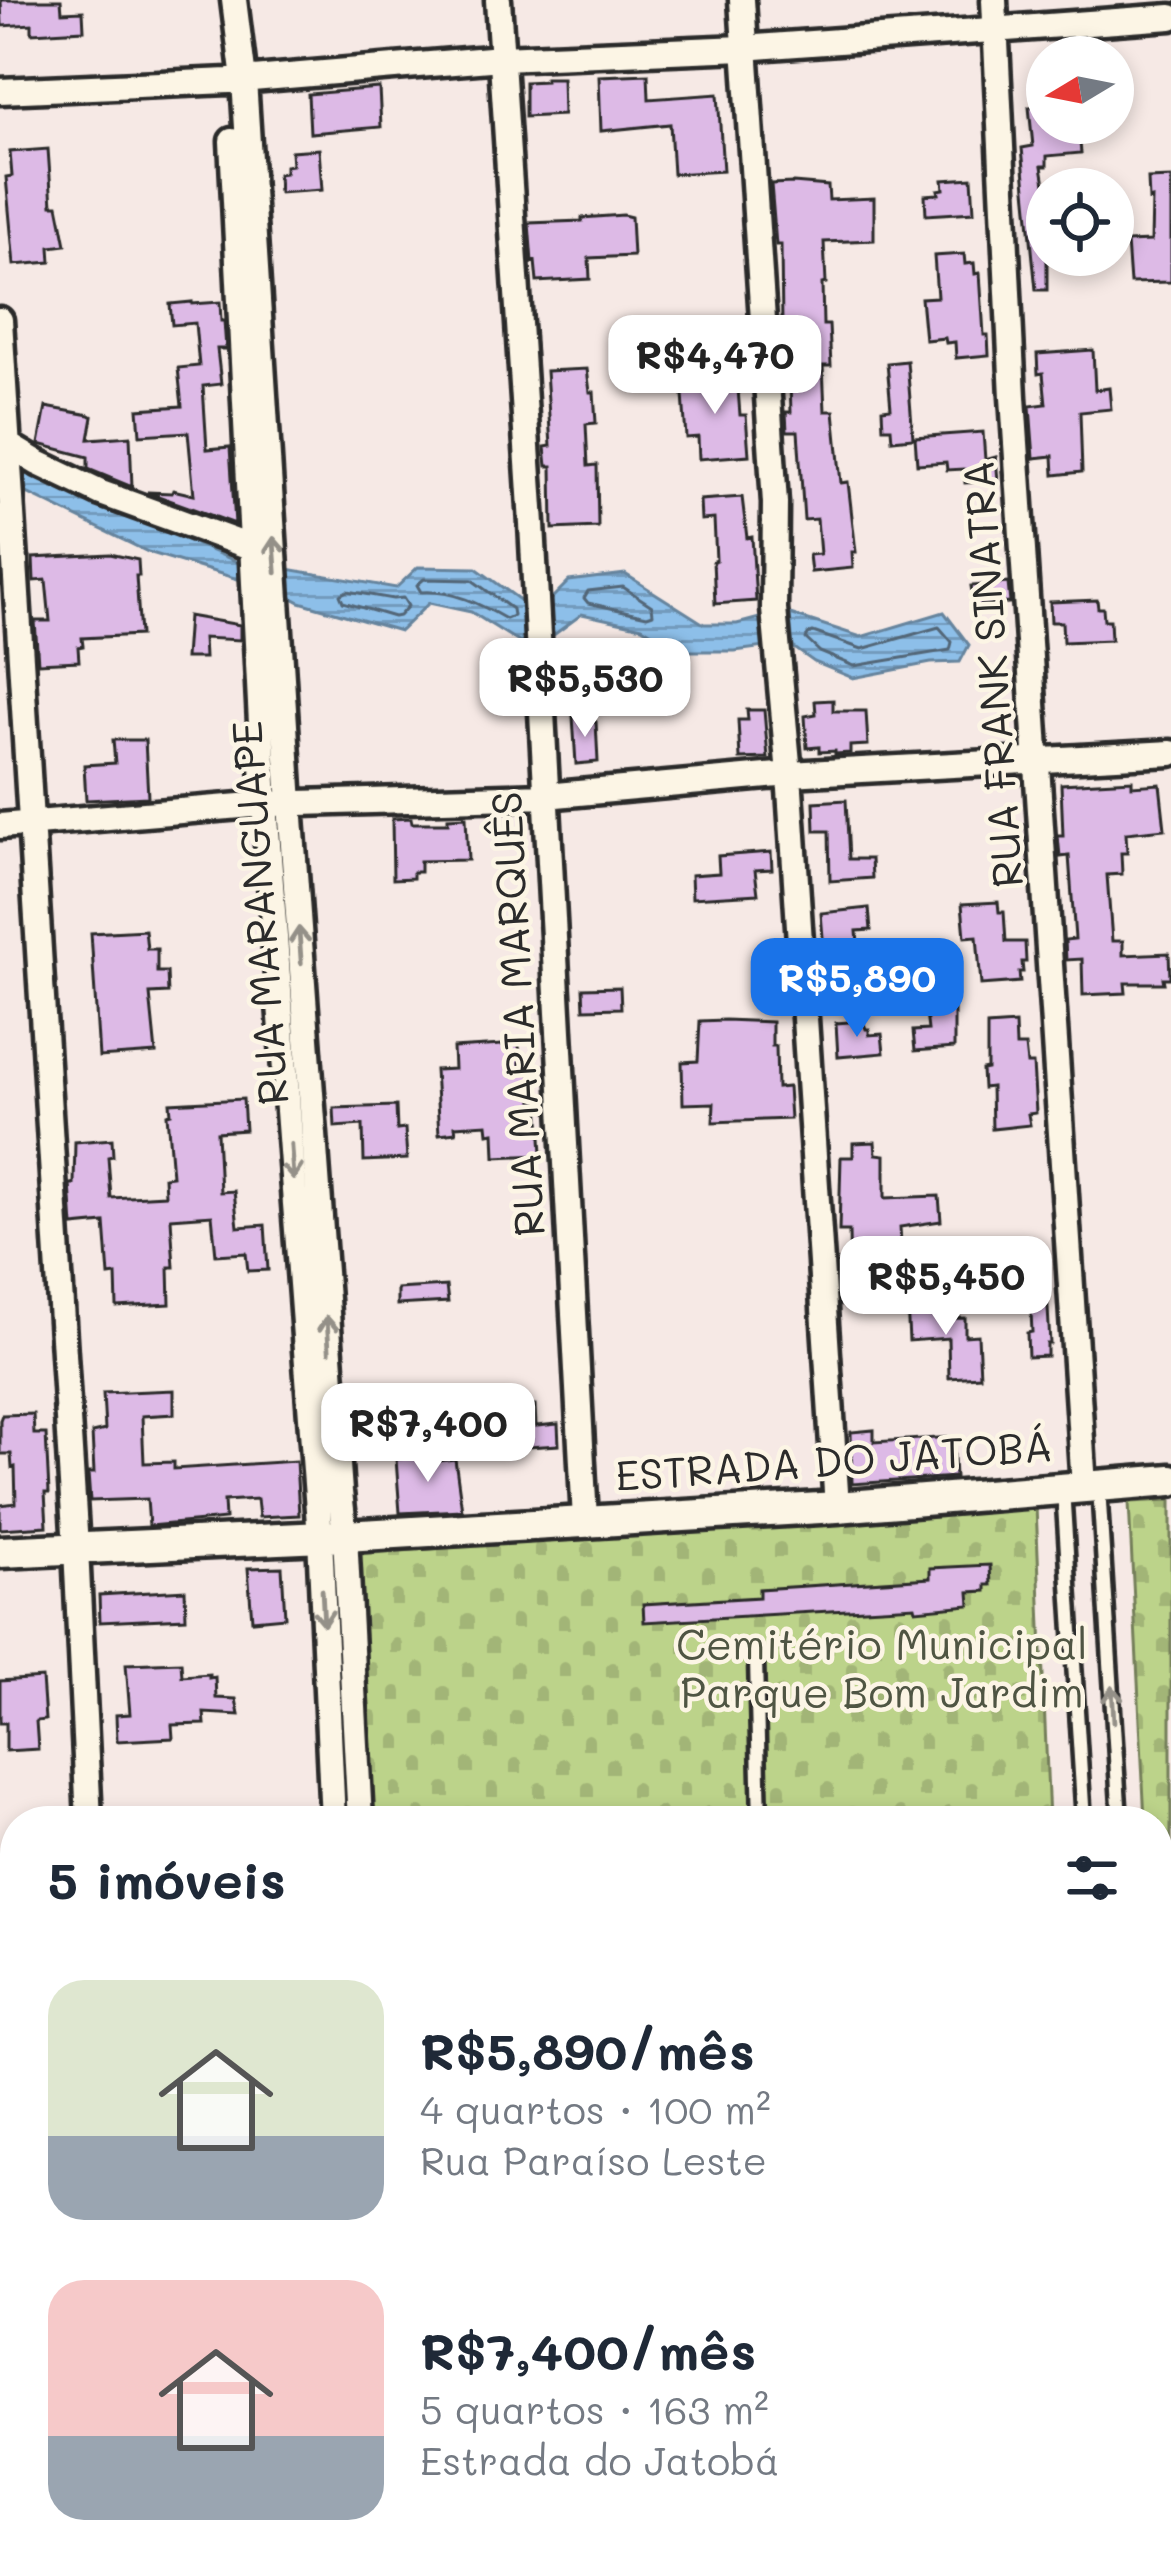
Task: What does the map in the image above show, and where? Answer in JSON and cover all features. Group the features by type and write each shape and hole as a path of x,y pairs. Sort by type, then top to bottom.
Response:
{"street":[{"name":"RUA MARANGUAPE","path":"225,0 236,81 278,804 333,1537 359,1806"},
{"name":"RUA MARANGUAPE","path":"234,0 253,548 278,804"},
{"name":"RUA MARIA MARQUÊS","path":"498,0 532,524 585,1520"},
{"path":"742,0 774,485 774,609 836,1507"},
{"name":"RUA FRANK SINATRA","path":"994,0 1013,398 1082,1486"},
{"path":"0,91 236,81 501,58 743,48 1171,17"},
{"path":"0,320 88,1806"},
{"path":"4,442 101,493 253,548"},
{"path":"0,826 278,804 545,796 789,774 1171,752"},
{"name":"ESTRADA DO JATOBÁ","path":"0,1552 836,1507 1171,1480"},
{"name":"RUA MARANGUAPE","path":"333,1537 333,1806"}],"lane":[{"path":"1082,1486 1071,1582 1083,1806"},
{"path":"1082,1486 1118,1806"},
{"path":"756,1660 760,1806"}],"green space":[{"name":"Cemitério Municipal Parque Bom Jardim","path":"1171,1500 1171,1806 1144,1806 1129,1502"},
{"name":"Cemitério Municipal Parque Bom Jardim","path":"1036,1506 1048,1806 373,1806 358,1554"}],"water":[{"path":"23,470 245,565 251,583 148,552 23,491"},
{"path":"418,567 476,568 528,606 530,644 471,612 429,603 400,631 283,593 282,568 396,588"},
{"path":"625,574 704,624 737,624 771,615 773,646 681,651 642,627 582,614 548,639 547,603 569,581"},
{"path":"944,612 969,645 960,662 853,678 814,662 793,647 790,614 861,637"}],"building":[{"path":"1,0 61,0 62,12 83,11 84,30 32,33 32,24 2,26"},
{"path":"648,74 649,99 718,94 723,171 673,174 670,124 601,131 599,76"},
{"path":"562,78 563,115 525,117 525,82"},
{"path":"379,88 381,127 310,133 308,94"},
{"path":"1080,144 1081,153 1047,156 1047,166 1026,168 1026,189 1022,148"},
{"path":"48,149 52,205 58,205 66,245 50,247 51,262 14,265 6,177 12,176 10,152"},
{"path":"319,149 322,190 279,193 278,174 292,165 291,151"},
{"path":"972,178 974,212 926,215 925,195 939,194 943,180"},
{"path":"1171,178 1171,282 1130,283 1134,242 1151,241 1148,179"},
{"path":"771,184 828,186 829,200 874,198 874,240 824,242 823,325 829,325 831,366 823,366 825,411 834,411 841,483 848,482 856,552 852,552 853,568 811,572 809,555 820,554 817,519 804,520 798,431 787,431 786,412 791,412 788,327 782,327 781,245 776,245"},
{"path":"631,217 633,256 589,258 590,279 537,282 529,223"},
{"path":"964,254 965,264 974,263 975,274 980,273 989,355 956,358 955,342 925,340 921,298 937,297 934,256"},
{"path":"1035,276 1047,276 1047,290 1036,290"},
{"path":"220,302 224,321 226,349 217,349 221,384 203,386 207,449 230,447 235,524 147,492 173,490 194,495 188,432 140,435 138,409 182,406 178,368 199,366 195,323 172,325 170,304"},
{"path":"1093,350 1095,390 1109,388 1111,409 1080,412 1082,472 1054,475 1053,456 1034,458 1030,406 1046,404 1037,354"},
{"path":"907,361 913,438 892,440 891,428 883,428 882,409 891,408 887,363"},
{"path":"587,369 596,423 586,424 588,466 597,465 598,527 553,529 552,466 547,466 545,447 551,446 546,371"},
{"path":"737,376 749,455 699,459 698,437 686,438 682,380"},
{"path":"46,407 93,417 89,439 130,436 132,487 88,469 88,457 39,444"},
{"path":"983,432 985,460 996,457 998,481 965,483 964,469 947,470 946,462 917,464 915,437"},
{"path":"742,497 747,538 752,537 756,601 715,604 714,519 701,520 700,500"},
{"path":"110,554 138,560 140,635 82,638 79,661 38,663 35,621 50,621 46,580 34,581 33,558"},
{"path":"1008,583 1010,603 974,606 971,586"},
{"path":"1097,600 1104,620 1110,620 1111,640 1063,642 1062,622 1051,622 1050,602"},
{"path":"188,616 240,625 240,640 203,638 204,658 185,658"},
{"path":"833,700 833,711 866,711 868,745 850,746 850,753 835,754 807,748 805,716 816,714 815,701"},
{"path":"747,710 764,710 768,758 740,759 738,720 748,720"},
{"path":"591,715 591,722 596,722 598,762 576,764 573,716"},
{"path":"113,740 145,740 148,797 86,800 84,765 115,763"},
{"path":"1132,780 1132,786 1160,784 1165,829 1126,833 1122,874 1107,875 1112,941 1123,941 1123,955 1169,953 1170,978 1163,978 1164,983 1125,983 1126,993 1083,995 1082,959 1066,960 1065,940 1075,939 1069,856 1060,857 1058,836 1063,836 1061,784"},
{"path":"846,800 849,859 871,859 872,878 830,881 829,831 815,831 814,802"},
{"path":"466,817 468,860 420,861 420,872 413,872 413,878 393,879 392,819 448,823 448,818"},
{"path":"771,852 772,869 755,870 758,894 692,898 691,875 719,873 718,856"},
{"path":"998,902 999,912 1004,912 1006,942 1025,942 1026,962 1019,972 1020,982 981,985 977,936 965,937 962,904"},
{"path":"869,908 871,930 857,931 860,971 826,974 821,913"},
{"path":"145,930 147,949 157,949 157,972 167,972 168,993 150,994 156,1053 99,1057 91,933"},
{"path":"620,987 621,1008 584,1009 583,988"},
{"path":"954,1008 954,1048 915,1051 913,1031 928,1030 926,1013"},
{"path":"700,1021 772,1022 777,1088 788,1087 790,1119 713,1122 714,1103 683,1104 682,1062 698,1061"},
{"path":"863,1021 869,1035 882,1034 884,1053 838,1057 836,1023"},
{"path":"1015,1024 1016,1046 1025,1046 1027,1064 1033,1064 1036,1113 1028,1114 1030,1125 992,1129 991,1087 983,1088 982,1070 987,1069 987,1026"},
{"path":"519,1044 520,1064 530,1063 533,1101 539,1100 542,1155 495,1157 494,1132 488,1133 487,1124 455,1126 456,1132 439,1134 435,1070 454,1069 453,1048"},
{"path":"243,1099 245,1130 217,1132 220,1192 234,1191 238,1227 265,1225 268,1270 248,1271 246,1253 216,1255 212,1215 171,1218 170,1304 117,1307 105,1223 73,1226 70,1184 74,1184 75,1142 112,1139 113,1156 108,1157 111,1198 165,1195 164,1177 172,1176 170,1103"},
{"path":"396,1106 397,1130 405,1129 407,1159 364,1161 363,1125 335,1127 334,1108"},
{"path":"875,1142 876,1154 885,1155 885,1198 939,1196 941,1221 900,1227 904,1296 853,1298 849,1231 839,1231 841,1157 853,1157 853,1143"},
{"path":"446,1286 448,1302 397,1305 397,1289"},
{"path":"1047,1290 1047,1356 1028,1357 1030,1292"},
{"path":"936,1303 937,1319 965,1318 965,1336 978,1335 980,1376 949,1378 948,1338 909,1341 907,1304"},
{"path":"174,1390 174,1414 142,1416 144,1463 174,1462 174,1469 296,1461 299,1515 259,1517 257,1499 224,1501 225,1519 149,1526 147,1499 90,1501 92,1433 105,1430 103,1393"},
{"path":"535,1406 536,1426 558,1424 559,1445 512,1448 511,1427 497,1427 496,1408"},
{"path":"33,1414 34,1434 46,1434 47,1526 0,1529 0,1505 16,1503 11,1454 0,1454 0,1420 2,1415"},
{"path":"874,1430 874,1442 953,1437 955,1477 852,1484 851,1432"},
{"path":"427,1452 428,1462 455,1459 462,1510 400,1513 396,1459"},
{"path":"990,1565 991,1585 986,1585 986,1591 969,1592 970,1605 644,1622 643,1604 759,1597 759,1589 930,1578 930,1568"},
{"path":"282,1567 285,1617 252,1620 248,1568"},
{"path":"185,1590 186,1618 100,1622 99,1595"},
{"path":"181,1662 182,1676 215,1677 216,1698 236,1699 239,1715 204,1713 205,1724 172,1725 173,1738 117,1741 116,1715 130,1714 126,1664"},
{"path":"42,1678 45,1720 36,1721 38,1749 6,1751 0,1681"}]}
